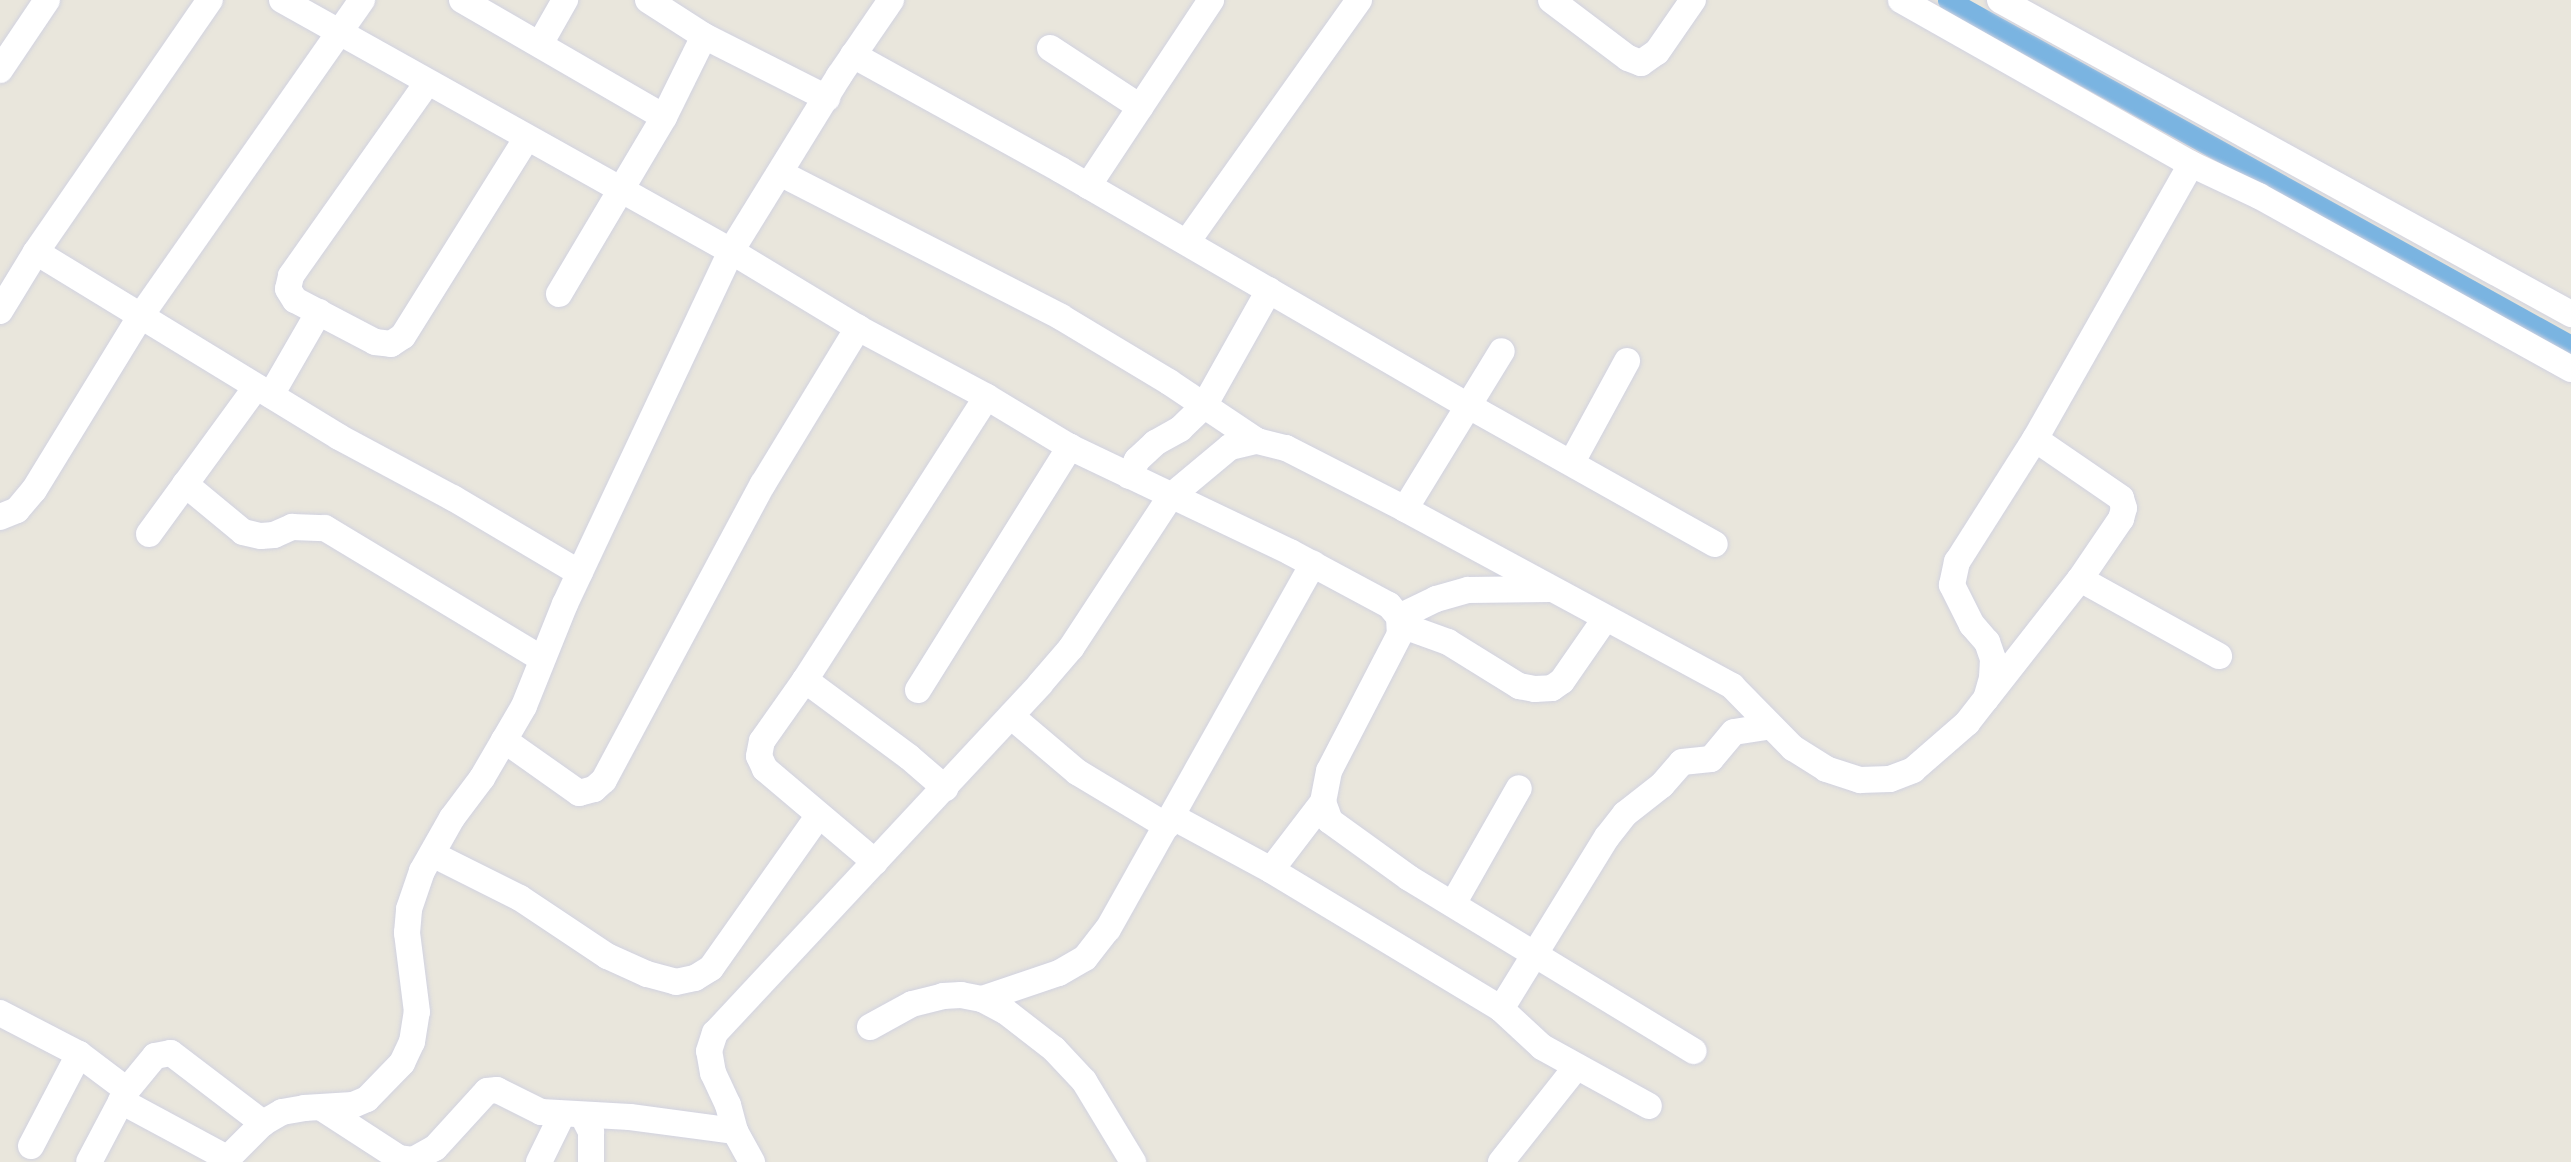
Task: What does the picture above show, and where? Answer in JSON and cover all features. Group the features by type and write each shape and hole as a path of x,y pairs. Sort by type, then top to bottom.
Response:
{"street":[{"path":"0,70 47,0"},
{"path":"0,311 36,252 210,0"},
{"path":"282,0 340,30 526,139 731,251 858,328 987,397 1070,447 1313,564 1389,605 1400,621 1448,642 1519,686 1552,688 1562,681 1605,619"},
{"path":"0,517 17,510 34,490 140,317 362,0"},
{"path":"462,0 664,117"},
{"path":"540,44 565,0"},
{"path":"648,0 704,36 827,98"},
{"path":"0,1013 79,1054 124,1096 225,1160 262,1123 282,1112 354,1105 367,1099 402,1063 412,1042 417,1012 407,933 409,909 432,854 452,818 482,778 524,706 580,573 731,251 853,55 891,0"},
{"path":"1088,186 1211,0"},
{"path":"1186,242 1359,0"},
{"path":"1551,0 1628,58 1641,62 1657,52 1693,0"},
{"path":"1901,0 2191,164 2259,196 2571,369"},
{"path":"2000,0 2571,314"},
{"path":"559,294 664,117 704,36"},
{"path":"1050,48 1140,107"},
{"path":"853,55 1715,544"},
{"path":"427,83 291,276 288,289 295,300 375,342 391,344 403,336 526,139"},
{"path":"1986,699 1992,678 1993,659 1987,642 1956,597 1952,574 1962,552 2035,439 2191,164"},
{"path":"780,173 1061,317 1204,406 1256,442"},
{"path":"36,252 264,391 580,573"},
{"path":"1129,476 1137,460 1155,443 1181,429 1204,406 1269,290"},
{"path":"149,534 185,484 264,391 319,312"},
{"path":"504,740 579,793 594,789 604,780 763,484 858,328"},
{"path":"1405,509 1502,351"},
{"path":"1572,462 1627,361"},
{"path":"875,862 765,769 759,756 762,741 806,680 987,397"},
{"path":"752,1162 735,1131 728,1105 713,1073 709,1051 715,1033 945,788 1071,648 1170,497 1230,447 1256,442 1286,448 1405,509 1732,686 1793,748 1826,769 1860,780 1889,779 1913,770 1967,723 2080,579 2121,519 2124,508 2121,498 2035,439"},
{"path":"918,690 1070,447"},
{"path":"185,484 243,533 261,536 274,535 292,527 325,528 542,659"},
{"path":"982,999 1059,973 1086,958 1108,929 1170,822 1313,564"},
{"path":"2080,579 2219,656"},
{"path":"1400,621 1436,599 1468,590 1550,589"},
{"path":"1271,870 1323,802 1329,771 1400,634 1400,621"},
{"path":"806,680 909,757 945,788"},
{"path":"1011,716 1077,772 1170,822 1271,870 1501,1009 1542,1046 1649,1106"},
{"path":"1501,1009 1625,814 1662,785 1682,762 1711,759 1734,732 1770,726"},
{"path":"1453,904 1519,788"},
{"path":"1323,802 1330,821 1409,877 1694,1051"},
{"path":"432,854 520,898 607,956 647,974 676,982 695,978 711,968 819,815"},
{"path":"870,1027 912,1004 943,996 961,995 982,999 1005,1011 1054,1049 1084,1081 1133,1162"},
{"path":"89,1162 124,1096 155,1056 171,1053 262,1123"},
{"path":"31,1146 79,1054"},
{"path":"1501,1162 1577,1066"},
{"path":"322,1108 399,1158 413,1160 435,1149 486,1091 497,1090 541,1112 573,1116 630,1117 735,1131"},
{"path":"539,1162 573,1116"},
{"path":"573,1116 591,1132 591,1162"}],"waterway":[{"path":"1948,0 2571,346"}]}
